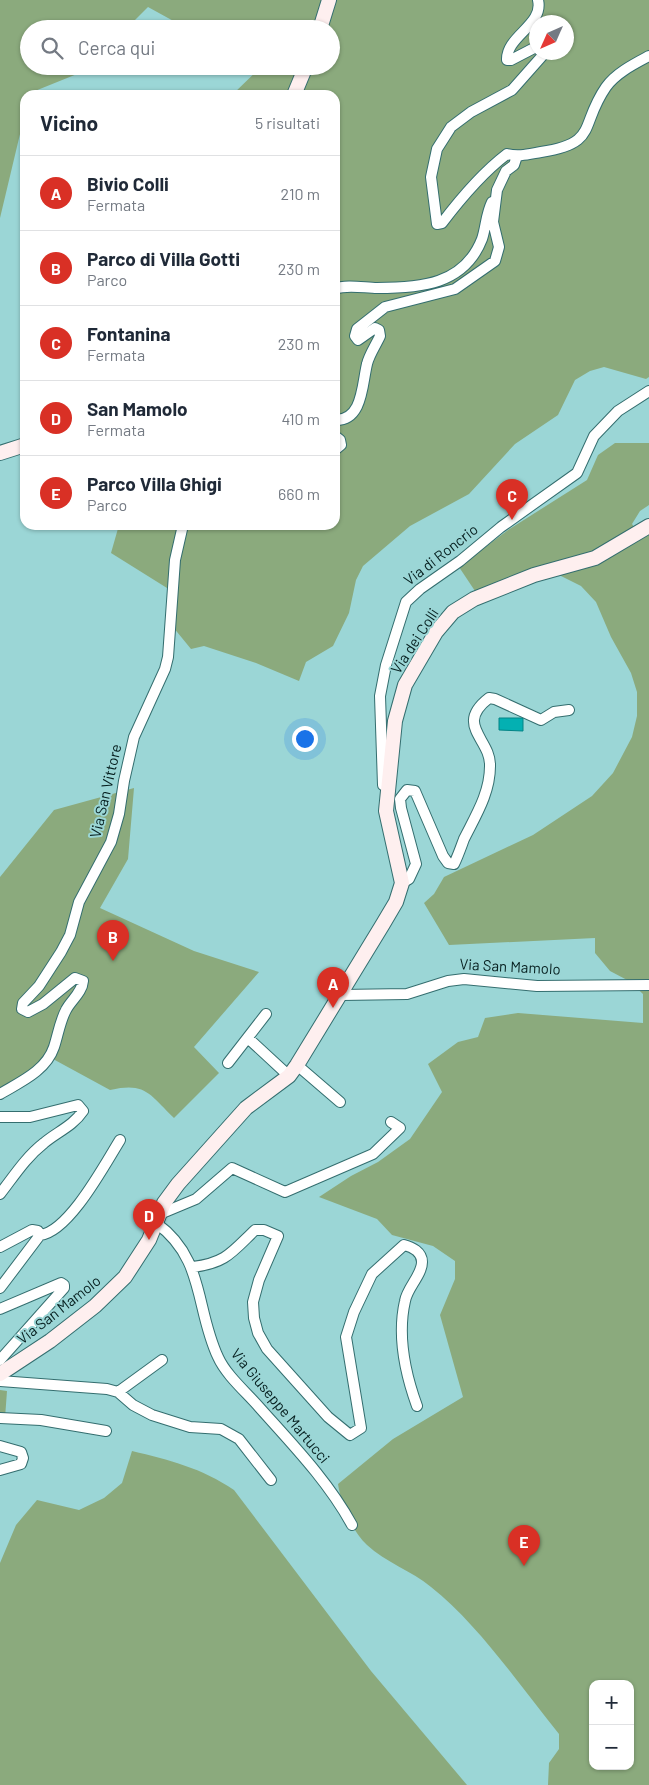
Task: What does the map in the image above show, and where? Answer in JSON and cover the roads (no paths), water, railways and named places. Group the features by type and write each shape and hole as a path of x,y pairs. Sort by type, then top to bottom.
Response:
{"main road":[{"path":"323,20 329,0"},
{"path":"296,90 302,75"},
{"path":"0,453 20,447"},
{"name":"Via dei Colli","path":"386,811 395,721 405,685 430,642 448,617 463,605 498,588 595,558 649,526"},
{"path":"386,811 402,883"},
{"name":"Via San Mamolo","path":"0,1374 50,1341 96,1306 124,1277 149,1240 164,1204 178,1184 225,1129 246,1108 293,1070 341,996 390,913 402,883"}],"street":[{"path":"536,15 539,9 538,0"},
{"path":"529,25 510,48 507,60 511,60 529,51"},
{"path":"539,60 512,90 470,112 451,127 437,149 431,177 437,224 442,223 458,202 492,166 508,154 517,156 561,149 577,142 584,135 607,86 624,70 649,56"},
{"path":"340,289 413,288 438,282 458,270 476,253 483,237 486,215 506,172 514,165 517,156"},
{"path":"340,419 347,417 359,403 367,362 380,336 375,328 358,340 355,336 357,329 385,307 455,289 495,261 500,247 493,222 497,190"},
{"name":"Via di Roncrio","path":"386,811 380,696 386,665 406,602 420,589 460,561 501,527 577,473 594,436 618,411 649,391"},
{"name":"Via San Vittore","path":"0,1094 19,1084 45,1064 53,1050 66,1010 82,987 83,981 75,978 43,1004 28,1012 22,1009 23,1003 39,986 61,952 70,935 79,902 112,842 134,736 165,669 168,657 176,554 181,530"},
{"name":"Via San Mamolo","path":"402,883 409,879 416,864 400,799 407,790 415,792 443,856 448,863 454,864 489,786 490,764 473,726 475,713 482,703 489,698 495,699 541,720 554,712 569,710"},
{"name":"Via San Mamolo","path":"341,996 407,994 440,983 464,979 537,986 649,985"},
{"path":"228,1062 249,1039 266,1014"},
{"path":"249,1039 340,1102"},
{"path":"0,1118 30,1116 78,1105 83,1111 78,1120 38,1149 0,1194"},
{"path":"158,1218 196,1199 232,1168 285,1192 373,1154 400,1128 391,1122"},
{"path":"0,1288 40,1235 47,1234 75,1211 120,1140"},
{"name":"Via Giuseppe Martucci","path":"158,1218 193,1267 208,1330 218,1359 313,1468 343,1509 352,1526"},
{"path":"0,1247 32,1230 38,1231 40,1235"},
{"path":"193,1267 212,1264 225,1258 255,1230 264,1230 278,1236 259,1280 253,1302 258,1333 267,1349 328,1417 350,1435 361,1428 346,1337 354,1312 372,1274 404,1245 412,1247 420,1255 422,1264 405,1300 403,1358 409,1385 417,1406"},
{"path":"0,1309 47,1287 61,1283 64,1285 64,1288 0,1360"},
{"path":"118,1392 162,1360"},
{"path":"0,1381 107,1389 118,1392 133,1405 152,1415 190,1427 222,1430 238,1439 271,1480"},
{"path":"0,1418 41,1420 106,1431"},
{"path":"0,1446 21,1452 23,1458 21,1464 0,1470"}],"water":[{"path":"499,718 523,718 523,731 499,730"}],"place":[{"name":"Fontanina","path":"512,520"},
{"name":"Parco di Villa Gotti","path":"113,961"},
{"name":"Bivio Colli","path":"333,1008"},
{"name":"San Mamolo","path":"149,1240"},
{"name":"Parco Villa Ghigi","path":"524,1566"}]}
